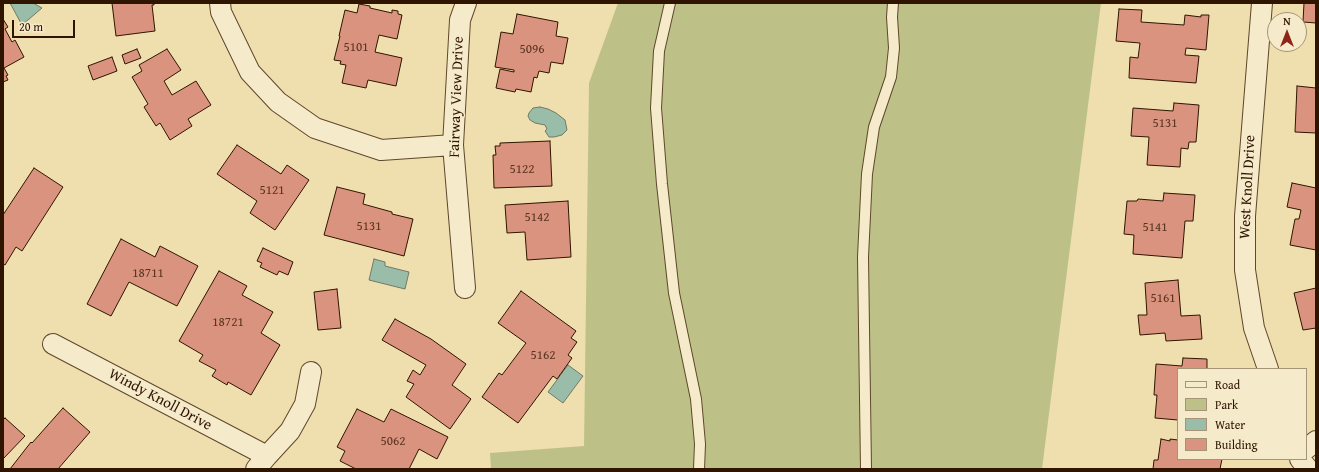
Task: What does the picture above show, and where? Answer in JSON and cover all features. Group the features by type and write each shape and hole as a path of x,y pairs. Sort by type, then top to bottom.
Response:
{"street":[{"path":"220,3 220,12 250,72 278,102 315,128 381,150 452,144"},
{"name":"Fairway View Drive","path":"465,288 452,144 460,20 466,3"},
{"name":"West Knoll Drive","path":"1262,3 1245,216 1245,270 1254,328 1268,368"},
{"name":"Windy Knoll Drive","path":"53,344 261,462"},
{"path":"261,462 290,431 305,404 311,372"},
{"path":"1307,448 1316,441"},
{"path":"1289,469 1295,460"},
{"path":"1301,460 1308,469"}],"lane":[{"path":"670,3 659,51 656,108 662,184 674,293 696,399 700,444 699,469"},
{"path":"866,469 863,257 867,174 874,127 891,77 894,48 892,17 893,3"}],"green space":[{"path":"618,3 1101,3 1042,469 491,469 490,453 584,446 589,83"}],"water":[{"path":"10,3 33,3 42,8 22,25"},
{"path":"540,107 556,113 565,120 567,130 562,135 549,137 545,131 547,129 545,125 535,123 530,120 528,116 529,113 533,108"},
{"path":"374,259 385,262 385,266 409,272 405,289 369,280"},
{"path":"568,365 583,376 563,403 548,392"}],"building":[{"path":"112,3 154,3 154,5 152,5 155,31 116,36"},
{"path":"1304,3 1316,3 1316,23 1307,22 1307,12 1304,12"},
{"path":"359,4 392,13 392,10 398,11 398,14 402,15 397,39 379,35 375,52 402,58 396,86 368,80 366,88 342,83 346,65 340,64 341,61 334,60 339,36 345,10 357,13"},
{"path":"1119,9 1142,10 1141,22 1184,25 1185,15 1201,17 1201,15 1209,15 1206,50 1186,48 1185,55 1199,56 1196,83 1129,78 1130,57 1138,58 1140,43 1116,41"},
{"path":"517,14 558,22 556,36 568,38 563,64 551,62 549,73 539,71 537,78 534,77 531,92 516,89 515,92 496,88 500,69 514,72 514,70 495,67 501,32 513,34"},
{"path":"3,19 8,27 5,29 12,42 15,40 24,57 4,68 8,75 6,76 8,80 3,82"},
{"path":"137,49 141,58 125,64 122,55"},
{"path":"167,49 181,70 164,81 172,95 196,81 211,105 188,119 192,126 170,140 160,123 156,126 144,107 148,104 132,77 142,71 139,65"},
{"path":"112,57 117,71 93,80 88,66"},
{"path":"1297,86 1316,88 1316,133 1295,132"},
{"path":"1174,103 1199,105 1196,142 1189,142 1188,149 1181,148 1180,167 1147,165 1149,137 1131,136 1133,108 1173,111"},
{"path":"550,141 552,186 494,188 493,155 496,155 495,146 500,146 500,143"},
{"path":"237,145 281,174 287,165 309,180 275,230 250,213 257,201 217,174"},
{"path":"34,168 63,187 22,251 16,247 5,265 3,264 3,215"},
{"path":"1292,183 1316,188 1316,250 1290,245 1295,219 1299,219 1301,210 1287,207"},
{"path":"337,187 365,194 363,204 392,212 392,214 413,219 404,256 324,235"},
{"path":"1164,193 1195,195 1193,221 1185,221 1182,258 1133,254 1134,235 1124,234 1127,201 1137,201 1138,199 1163,201"},
{"path":"568,201 571,257 527,260 525,232 507,233 505,205"},
{"path":"121,239 155,257 160,246 198,266 177,306 129,282 111,316 87,304"},
{"path":"263,248 293,262 288,275 279,271 277,275 260,267 262,263 257,261"},
{"path":"219,271 247,286 242,295 273,312 261,333 280,345 251,395 228,382 227,385 212,376 216,370 199,361 203,355 179,341"},
{"path":"1178,280 1181,316 1200,315 1202,339 1166,341 1165,333 1140,335 1138,315 1147,315 1145,283"},
{"path":"1316,288 1316,328 1303,330 1294,293"},
{"path":"337,289 341,328 318,330 314,292"},
{"path":"521,291 576,331 571,338 577,342 568,355 572,358 557,379 553,376 518,423 482,397 499,373 502,375 526,343 498,323"},
{"path":"395,319 431,339 466,364 452,385 471,399 450,429 406,397 414,384 407,381 413,370 420,375 426,365 382,340"},
{"path":"1183,358 1207,359 1207,368 1177,368 1177,420 1155,418 1157,395 1154,395 1156,364 1182,366"},
{"path":"63,408 90,432 58,469 10,469 31,442 32,443"},
{"path":"357,409 384,422 391,409 448,437 437,459 419,449 409,469 356,469 340,461 345,451 337,447"},
{"path":"5,418 25,436 3,459 3,420"},
{"path":"1161,439 1170,441 1170,439 1177,440 1177,460 1222,460 1220,469 1153,469 1154,460 1158,460"}]}
